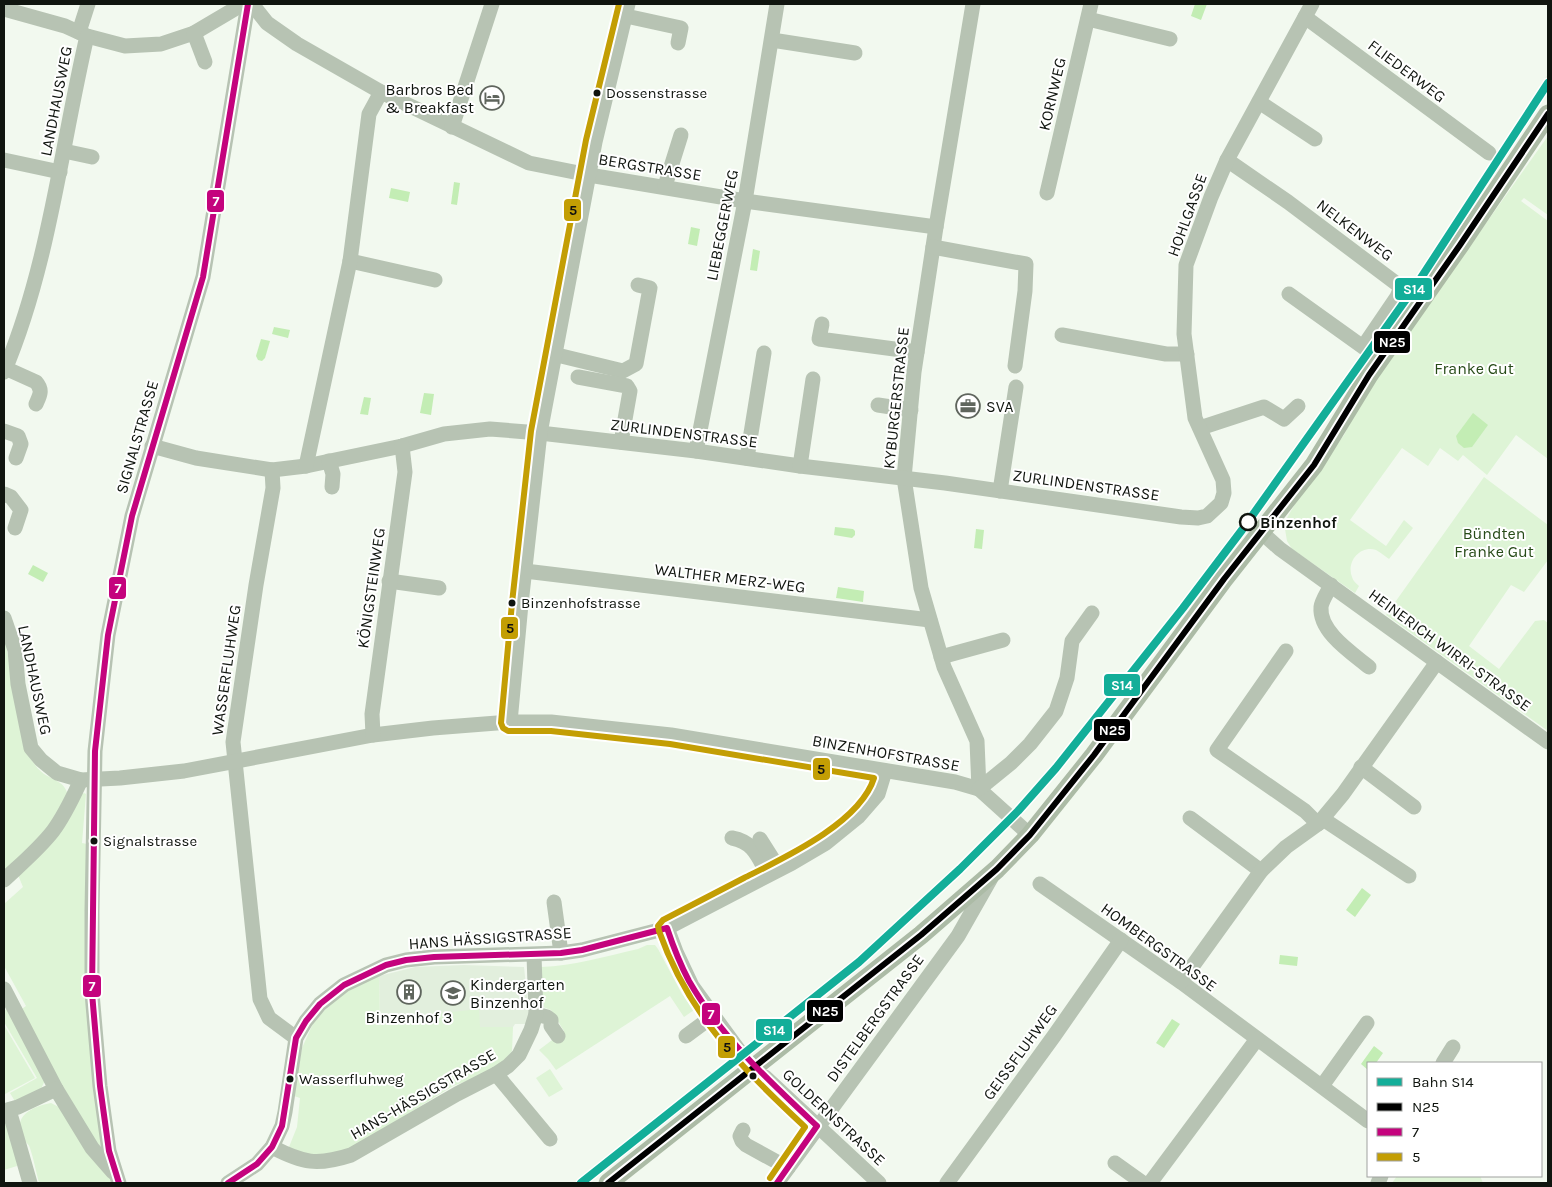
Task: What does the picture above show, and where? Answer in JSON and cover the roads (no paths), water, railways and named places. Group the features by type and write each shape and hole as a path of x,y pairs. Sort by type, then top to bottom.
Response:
{"main road":[{"path":"608,1183 921,935 996,870 1030,835 1094,755 1224,579 1314,465 1369,375 1548,114"}],"street":[{"name":"LANDHAUSWEG","path":"4,370 11,355 34,284 60,172 88,4"},
{"path":"7,7 65,26 83,34 125,46 161,44 194,33 243,4"},
{"name":"BERGSTRASSE","path":"250,4 267,22 296,44 381,92 529,163 745,201 936,227"},
{"name":"SIGNALSTRASSE","path":"118,1179 109,1152 100,1086 92,992 88,779 95,751 108,636 132,516 203,277 250,4"},
{"path":"452,127 492,4"},
{"name":"LIEBEGGERWEG","path":"696,451 745,201 777,4"},
{"name":"KYBURGERSTRASSE","path":"973,4 917,352 904,478 921,588 944,667 977,741 979,789"},
{"name":"KORNWEG","path":"1047,193 1091,4"},
{"path":"510,722 540,432 553,354 589,175 627,10 682,28 678,43"},
{"name":"HOHLGASSE","path":"1214,512 1221,503 1224,493 1223,480 1195,418 1184,334 1186,265 1210,197 1227,160 1309,10"},
{"name":"FLIEDERWEG","path":"1309,10 1489,153"},
{"path":"1088,20 1170,39"},
{"path":"194,33 205,62"},
{"path":"772,40 855,53"},
{"path":"306,466 350,261 369,114 381,92"},
{"path":"1258,102 1315,139"},
{"path":"665,186 681,135"},
{"path":"64,151 92,158"},
{"name":"LANDHAUSWEG","path":"4,160 60,172"},
{"name":"NELKENWEG","path":"1227,160 1288,202 1401,287 1397,297 1363,347 1289,294"},
{"path":"934,247 1026,264 1025,291 1014,366"},
{"path":"350,261 435,280"},
{"path":"553,354 623,371 636,364 650,288 638,286"},
{"path":"822,324 819,339 917,352"},
{"path":"1062,335 1166,354 1187,354"},
{"path":"747,458 764,353"},
{"path":"4,370 36,382 39,386 40,394 36,404"},
{"path":"578,377 627,386 630,391 621,442"},
{"path":"800,466 813,379"},
{"path":"1000,491 1016,387"},
{"path":"878,405 911,410"},
{"path":"1200,428 1264,407 1284,419 1298,406"},
{"name":"ZURLINDENSTRASSE","path":"152,446 196,458 272,470 306,466 402,446 444,434 490,428 540,432 696,451 1181,517 1198,518 1208,516 1214,512"},
{"path":"4,431 18,436 21,444 16,458"},
{"name":"KÖNIGSTEINWEG","path":"373,735 372,714 405,472 402,446"},
{"path":"329,460 333,474 332,487"},
{"name":"WASSERFLUHWEG","path":"272,470 273,488 256,585 233,742 260,999 269,1018 296,1038"},
{"path":"4,494 11,497 21,510 15,528"},
{"name":"HEINERICH WIRRI-STRASSE","path":"1260,532 1280,549 1548,742"},
{"name":"WALTHER MERZ-WEG","path":"525,571 930,620"},
{"path":"389,581 439,588"},
{"path":"1331,586 1321,606 1324,622 1334,638 1369,667"},
{"path":"979,789 1017,756 1056,711 1067,678 1072,640 1092,613"},
{"name":"LANDHAUSWEG","path":"4,618 15,650 18,684 32,748 41,760 57,772 88,779"},
{"path":"941,657 1003,640"},
{"path":"1286,651 1217,750 1320,821 1410,876"},
{"path":"1181,982 1261,871 1286,846 1320,821 1343,794 1437,662"},
{"name":"BINZENHOFSTRASSE","path":"88,779 120,778 175,772 373,735 510,722 551,722 671,735 955,782 979,789 1030,835"},
{"path":"1361,767 1414,807"},
{"name":"HANS HÄSSIGSTRASSE","path":"228,1183 257,1164 272,1147 282,1126 296,1038 306,1021 332,994 344,985 386,965 406,960 434,957 561,953 582,950 667,928 826,843 858,817 878,794 885,771"},
{"path":"4,880 53,831 88,779"},
{"path":"1190,818 1261,871"},
{"path":"732,838 743,840 773,872"},
{"path":"760,839 773,872"},
{"name":"DISTELBERGSTRASSE","path":"777,1183 958,936 996,870"},
{"name":"HOMBERGSTRASSE","path":"1040,884 1181,982 1367,1120"},
{"path":"554,902 561,953"},
{"path":"667,928 692,986 740,1052"},
{"name":"GEISSFLUHWEG","path":"947,1183 1121,940"},
{"name":"HANS-HÄSSIGSTRASSE","path":"272,1147 295,1159 322,1162 351,1156 508,1066 519,1055 531,1030 536,1014 534,955"},
{"path":"4,989 56,1089 92,1148 118,1179"},
{"path":"536,1014 551,1020 551,1026 558,1036"},
{"path":"686,1036 713,1016"},
{"path":"1322,1086 1367,1023"},
{"path":"1150,1183 1256,1039"},
{"path":"1444,1062 1453,1048"},
{"path":"496,1074 550,1139"},
{"name":"GOLDERNSTRASSE","path":"765,1077 879,1183"},
{"path":"30,1183 6,1111 43,1097 56,1089"},
{"path":"743,1130 740,1136 746,1146 788,1168"},
{"path":"1115,1163 1143,1183"}],"rail line":[{"name":"S14","path":"581,1183 859,962 960,869 1018,811 1056,768 1183,608 1242,530 1417,284 1548,83"}],"place":[{"name":"Dossenstrasse","path":"597,93"},
{"name":"Barbros Bed & Breakfast","path":"492,98"},
{"name":"SVA","path":"968,406"},
{"name":"Binzenhof","path":"1248,522"},
{"name":"Binzenhofstrasse","path":"512,603"},
{"name":"Signalstrasse","path":"94,841"},
{"name":"Binzenhof 3","path":"409,992"},
{"name":"Kindergarten Binzenhof","path":"453,993"},
{"name":"Wasserfluhweg","path":"290,1079"}],"park label":[{"name":"Franke Gut","path":"1474,368"},
{"name":"Bündten Franke Gut","path":"1494,542"}]}
